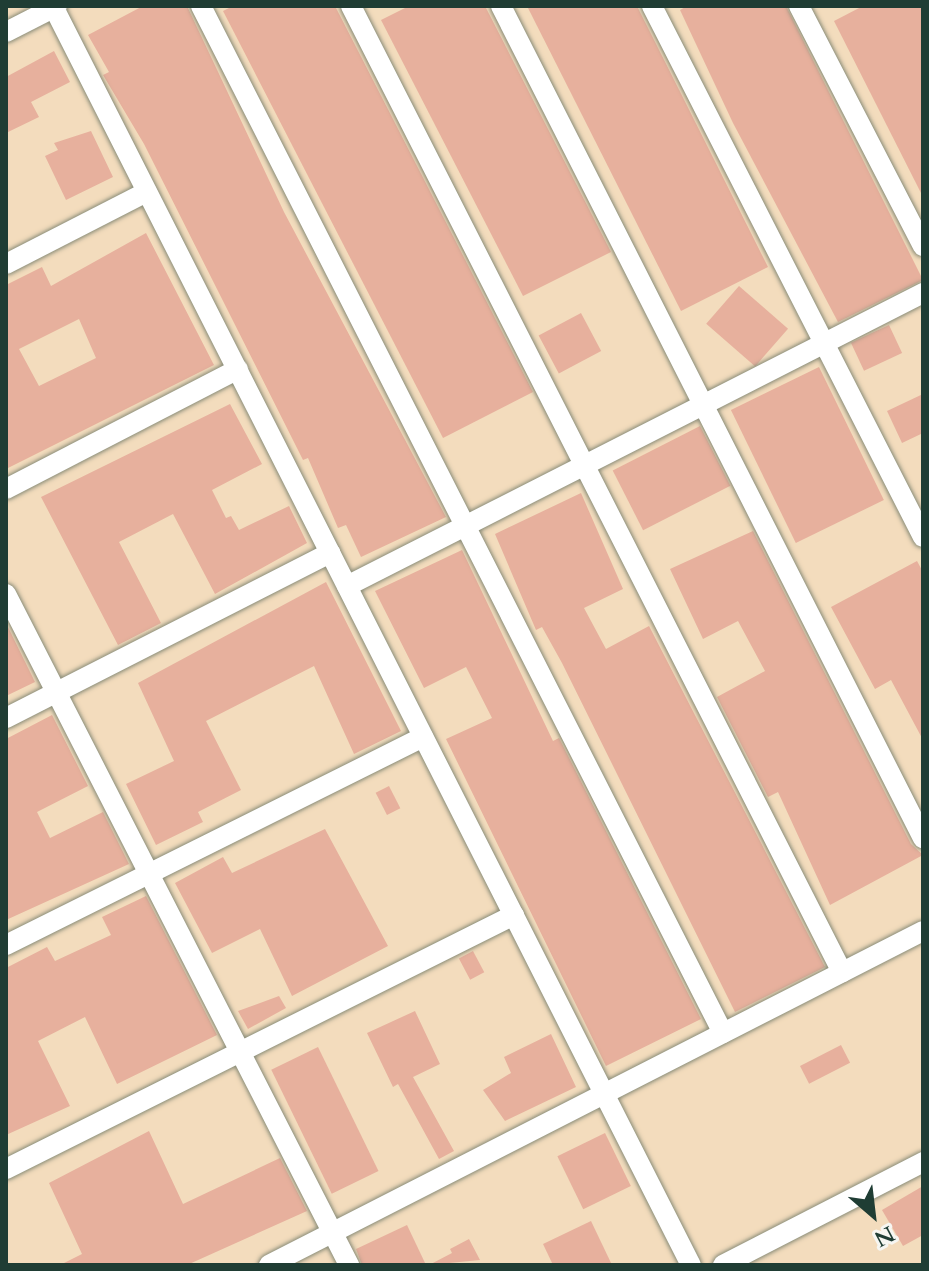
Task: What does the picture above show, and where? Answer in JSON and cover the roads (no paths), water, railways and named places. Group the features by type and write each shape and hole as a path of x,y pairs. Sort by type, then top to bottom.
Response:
{"street":[{"path":"201,6 723,1033"},
{"path":"351,6 842,972"},
{"path":"501,6 923,838"},
{"path":"652,6 923,537"},
{"path":"799,6 923,246"},
{"path":"6,32 55,7 691,1265"},
{"path":"6,264 147,192"},
{"path":"347,586 923,293"},
{"path":"6,489 238,369"},
{"path":"6,718 330,553"},
{"path":"6,594 349,1265"},
{"path":"6,945 423,737"},
{"path":"6,1169 514,915"},
{"path":"269,1265 923,931"},
{"path":"723,1265 923,1162"}]}
